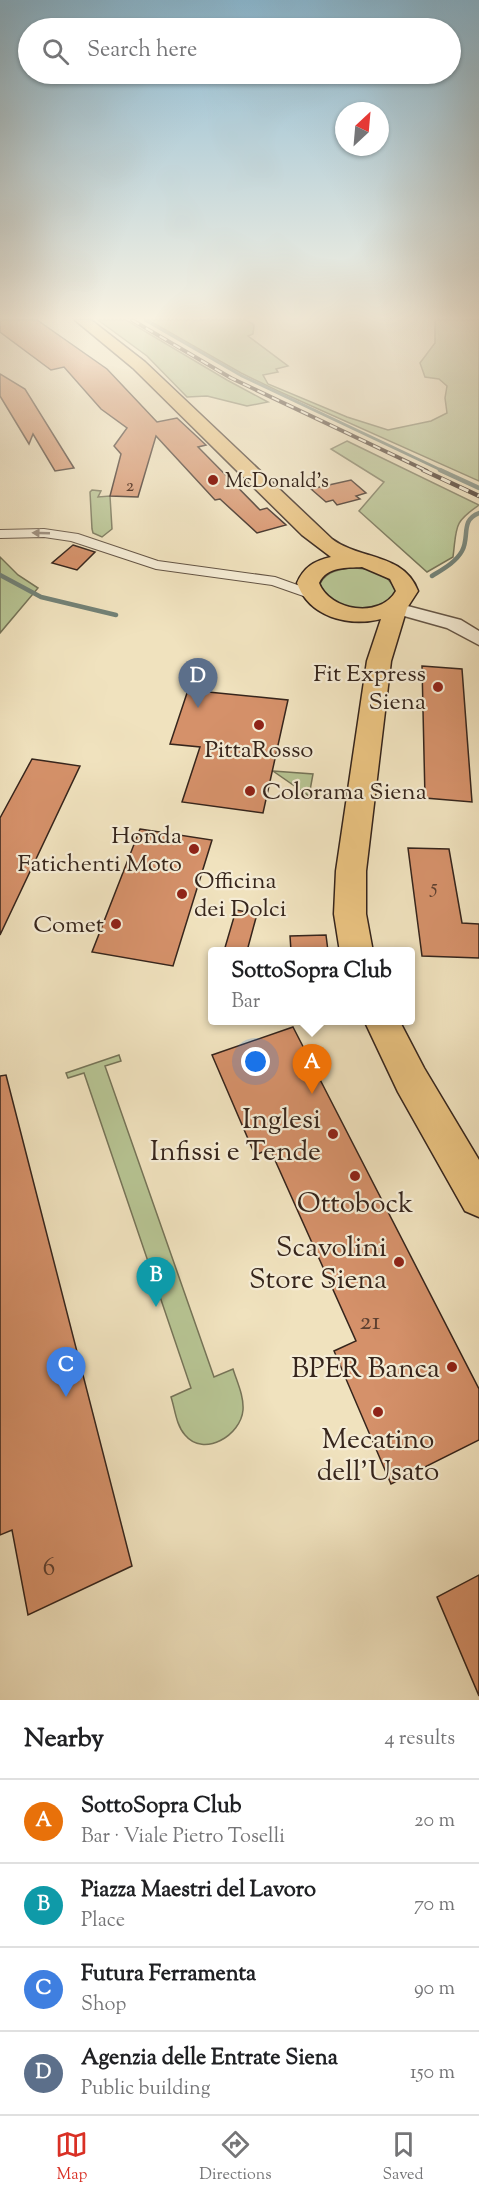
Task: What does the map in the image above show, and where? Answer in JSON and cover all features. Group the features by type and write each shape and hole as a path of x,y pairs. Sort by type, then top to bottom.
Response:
{"main road":[{"path":"175,399 309,531 333,550 361,561 386,567 396,573 406,586 406,596 396,608 379,661 351,871 351,914 356,947"},
{"path":"309,531 323,554 319,569 308,584 312,595 322,604 343,613 374,614 396,608"},
{"path":"319,569 339,562 361,561"},
{"path":"343,613 370,642 379,661"},
{"path":"384,1025 411,1080 479,1197"}],"street":[{"path":"0,534 44,533 81,538 156,565 256,578 288,585 312,595"},
{"path":"256,578 288,577 319,569"},
{"path":"406,586 454,624 479,639"},
{"path":"396,608 454,624"}],"green space":[{"path":"220,399 263,399 268,402 247,406"},
{"path":"297,399 305,399 347,417 388,430 431,421 447,413 445,399 479,399 479,481"},
{"path":"347,441 479,505 460,521 453,557 427,572 359,511 384,482 331,449"},
{"path":"92,490 101,491 98,497 110,496 112,529 102,537 93,533 92,529 90,492"},
{"path":"0,557 18,575 38,588 0,633"},
{"path":"349,568 378,572 388,579 397,592 387,605 363,610 334,604 319,588 321,583 330,573"},
{"path":"273,771 313,774 309,796"},
{"path":"119,1055 121,1061 105,1066 214,1377 233,1369 241,1394 243,1410 236,1428 229,1435 211,1444 193,1442 182,1431 178,1422 171,1397 191,1388 84,1073 68,1078 66,1073"}],"building":[{"path":"2,399 31,399 74,468 55,471 33,434 29,444"},
{"path":"92,399 136,399 157,422 177,418 206,445 198,447 260,510 267,508 286,525 257,533 220,499 215,500 156,436 138,497 110,496 121,454 114,446 127,428 101,409"},
{"path":"351,480 366,493 356,496 360,499 337,505 333,500 326,502 311,489"},
{"path":"73,545 95,552 77,570 52,563"},
{"path":"422,666 462,669 472,802 425,798"},
{"path":"188,690 288,700 263,813 182,802 200,747 170,744"},
{"path":"32,759 80,766 0,935 0,818"},
{"path":"140,829 212,840 173,966 92,952"},
{"path":"408,848 449,849 462,923 479,924 479,958 422,956"},
{"path":"236,910 257,914 248,947 225,947"},
{"path":"326,935 328,947 291,947 290,936"},
{"path":"293,1027 479,1389 479,1440 391,1484 334,1351 356,1341 270,1149 255,1155 212,1055"},
{"path":"6,1075 132,1566 28,1615 12,1530 0,1535 0,1076"},
{"path":"479,1575 479,1696 437,1597"}],"waterway":[{"path":"291,399 443,471"},
{"path":"440,470 479,488"},
{"path":"432,576 449,565 462,551 467,524 473,516 479,513"},
{"path":"0,575 41,597 116,615"}],"railway":[{"path":"276,399 427,471"},
{"path":"423,470 479,496"}],"place":[{"name":"McDonald's","path":"213,480"},
{"name":"Fit Express Siena","path":"438,687"},
{"name":"Agenzia delle Entrate Siena","path":"198,708"},
{"name":"PittaRosso","path":"259,725"},
{"name":"Colorama Siena","path":"250,791"},
{"name":"Honda Fatichenti Moto","path":"194,849"},
{"name":"Officina dei Dolci","path":"182,894"},
{"name":"Comet","path":"116,924"},
{"name":"SottoSopra Club","path":"312,1094"},
{"name":"Inglesi Infissi e Tende","path":"333,1134"},
{"name":"Ottobock","path":"355,1176"},
{"name":"Scavolini Store Siena","path":"399,1262"},
{"name":"Piazza Maestri del Lavoro","path":"156,1307"},
{"name":"BPER Banca","path":"452,1367"},
{"name":"Futura Ferramenta","path":"66,1397"},
{"name":"Mecatino dell'Usato","path":"378,1412"}]}
